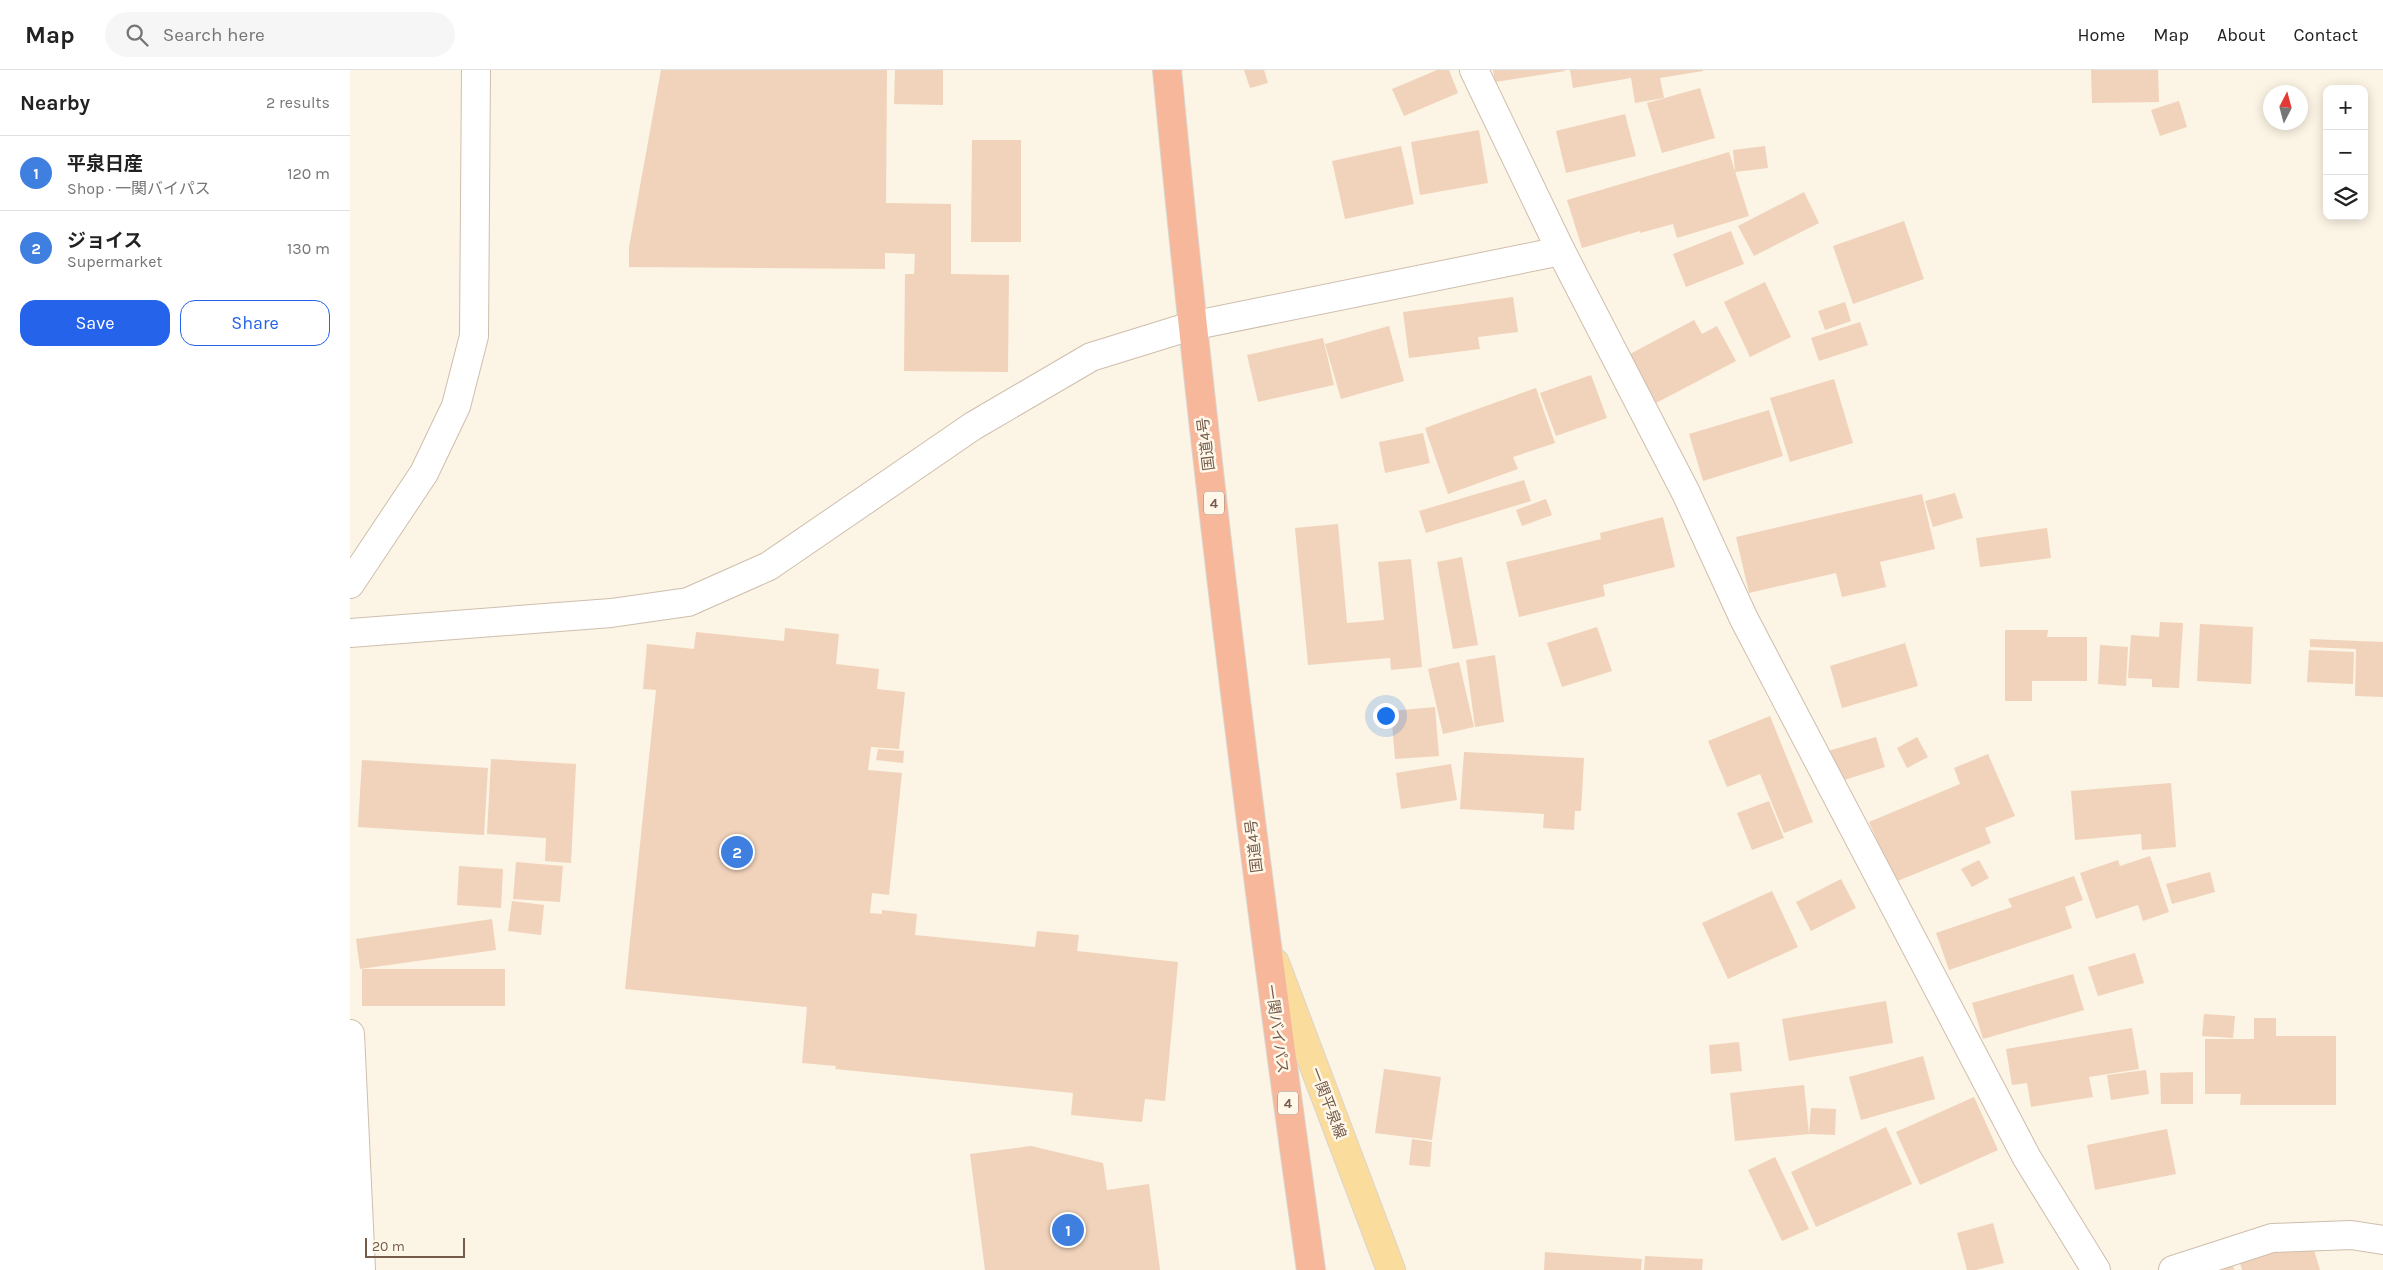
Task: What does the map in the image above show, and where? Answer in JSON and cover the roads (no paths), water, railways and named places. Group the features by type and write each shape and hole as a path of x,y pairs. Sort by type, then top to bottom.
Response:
{"highway":[{"name":"国道4号","path":"1167,70 1191,326 1264,936"},
{"name":"一関バイパス","path":"1264,936 1311,1270"}],"main road":[{"name":"一関平泉線","path":"1264,936 1391,1270"}],"street":[{"path":"350,584 424,473 456,406 472,345 474,336 476,70"},
{"path":"1474,70 1561,251 1686,493 1754,636 2027,1158 2096,1270"},
{"path":"350,633 611,613 688,602 769,566 973,426 1091,357 1191,326 1561,251"},
{"path":"350,1034 361,1270"},
{"path":"2173,1270 2272,1238 2351,1235 2383,1240"}],"place":[{"name":"ジョイス","path":"737,852"},
{"name":"平泉日産","path":"1068,1230"}]}
